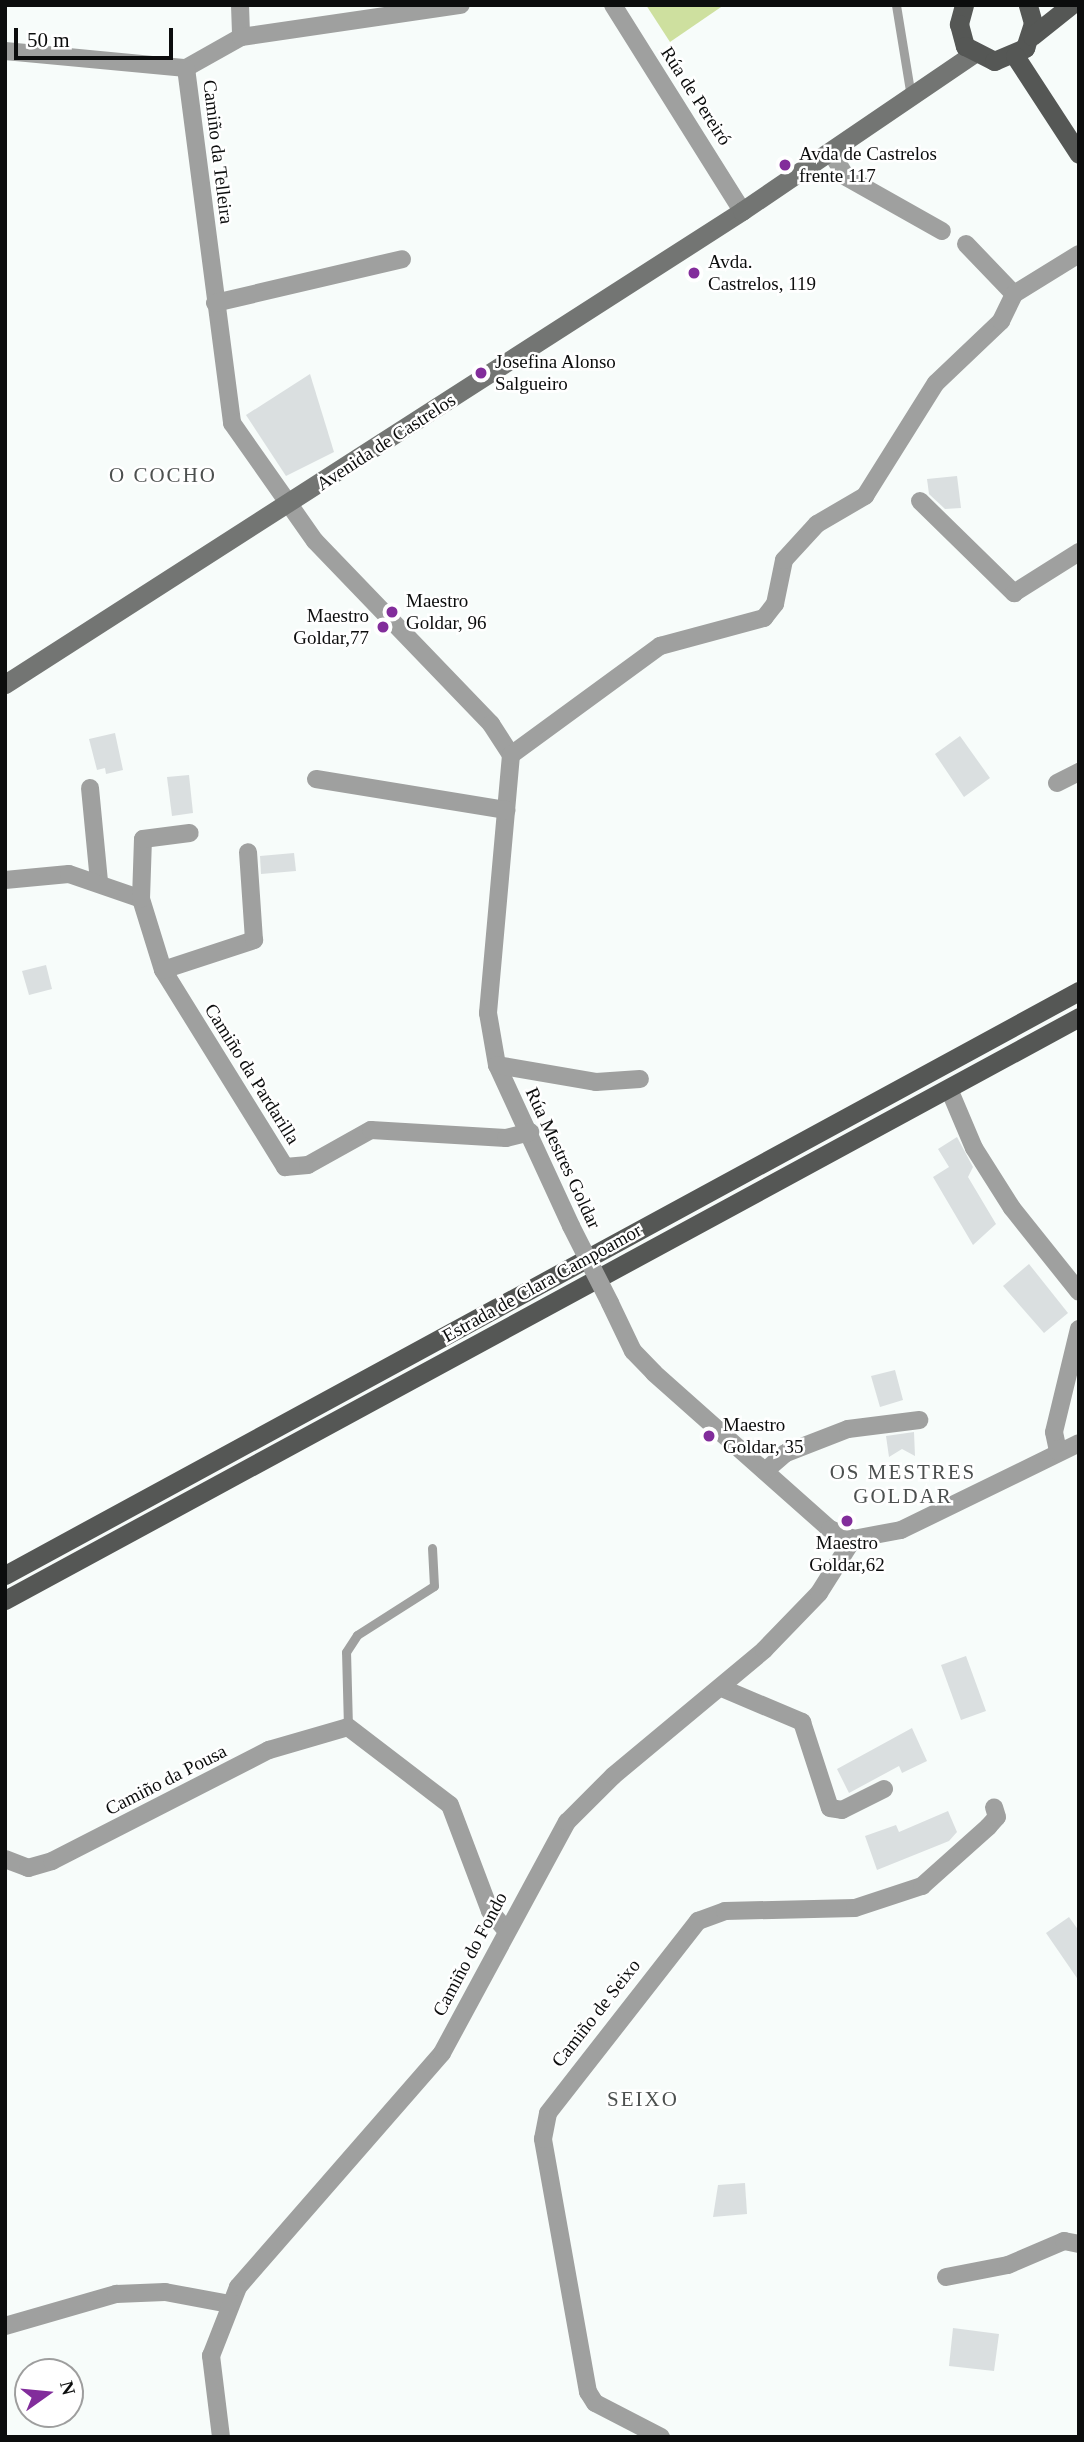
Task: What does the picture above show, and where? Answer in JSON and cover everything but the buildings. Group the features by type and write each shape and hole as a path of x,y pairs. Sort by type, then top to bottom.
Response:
{"main road":[{"path":"964,5 961,35 973,54 994,61 1015,56 1032,36 1071,5"},
{"path":"1028,5 1032,36"},
{"name":"Avenida de Castrelos","path":"5,684 287,506 742,211 911,99 973,54"},
{"path":"1015,56 1073,132 1079,154"},
{"name":"Estrada de Clara Campoamor","path":"5,1575 1079,991"},
{"name":"Estrada de Clara Campoamor","path":"5,1600 1079,1017"}],"street":[{"path":"240,5 241,37"},
{"name":"Camiño da Telleira","path":"287,506 226,409 186,68 241,37 461,5"},
{"name":"Rúa de Pereiró","path":"613,5 742,211"},
{"path":"5,51 186,68"},
{"path":"831,152 846,177 942,231"},
{"path":"966,244 1014,294"},
{"path":"287,506 491,724 511,755 660,646 764,618 775,604 784,560 817,524 865,496 908,432 919,404 1001,321 1014,294 1079,254"},
{"path":"215,303 402,260"},
{"path":"920,501 1014,593 1079,552"},
{"name":"Rúa Mestres Goldar","path":"511,755 488,1013 497,1065 571,1226 633,1351 830,1529 853,1539"},
{"path":"1057,783 1079,772"},
{"path":"316,779 506,810"},
{"path":"90,788 99,882"},
{"path":"5,880 69,874 99,882 141,899 144,839 190,833"},
{"path":"163,970 254,940 248,852"},
{"name":"Camiño da Pardarilla","path":"141,899 163,970 285,1167 308,1165 371,1130 506,1138 530,1132"},
{"name":"Rúa Mestres Goldar","path":"497,1065 596,1082 640,1079"},
{"path":"949,1088 974,1148 1012,1208 1079,1292"},
{"path":"1058,1451 1055,1421 1079,1329"},
{"path":"765,1471 786,1453 848,1429 919,1420"},
{"path":"853,1539 901,1530 1079,1443"},
{"name":"Camiño do Fondo","path":"222,2437 211,2356 229,2304 269,2246 442,2053 505,1929 586,1799 724,1689 819,1594 853,1539"},
{"path":"724,1689 802,1721 830,1808 842,1810 884,1789"},
{"path":"348,1727 450,1805 489,1911 505,1929"},
{"name":"Camiño da Pousa","path":"5,1859 28,1868 52,1861 269,1751 348,1727"},
{"name":"Camiño de Seixo","path":"661,2437 595,2403 588,2392 543,2139 548,2113 698,1921 725,1912 855,1908 922,1886 997,1817 994,1807"},
{"path":"946,2277 1008,2265 1065,2241 1079,2244"},
{"path":"5,2326 116,2294 165,2292 229,2304"}],"lane":[{"path":"896,5 911,99"},
{"path":"348,1727 346,1652 357,1635 434,1586 432,1548"}],"green space":[{"path":"646,5 724,5 670,42"}],"place":[{"name":"Avda de Castrelos frente 117","path":"785,165"},
{"name":"Avda. Castrelos, 119","path":"694,273"},
{"name":"Josefina Alonso Salgueiro","path":"481,373"},
{"name":"Maestro Goldar, 96","path":"392,612"},
{"name":"Maestro Goldar,77","path":"383,627"},
{"name":"Maestro Goldar, 35","path":"709,1436"},
{"name":"Maestro Goldar,62","path":"847,1521"}],"district":[{"name":"O COCHO","path":"163,475"},
{"name":"OS MESTRES GOLDAR","path":"903,1484"},
{"name":"SEIXO","path":"643,2099"}]}
